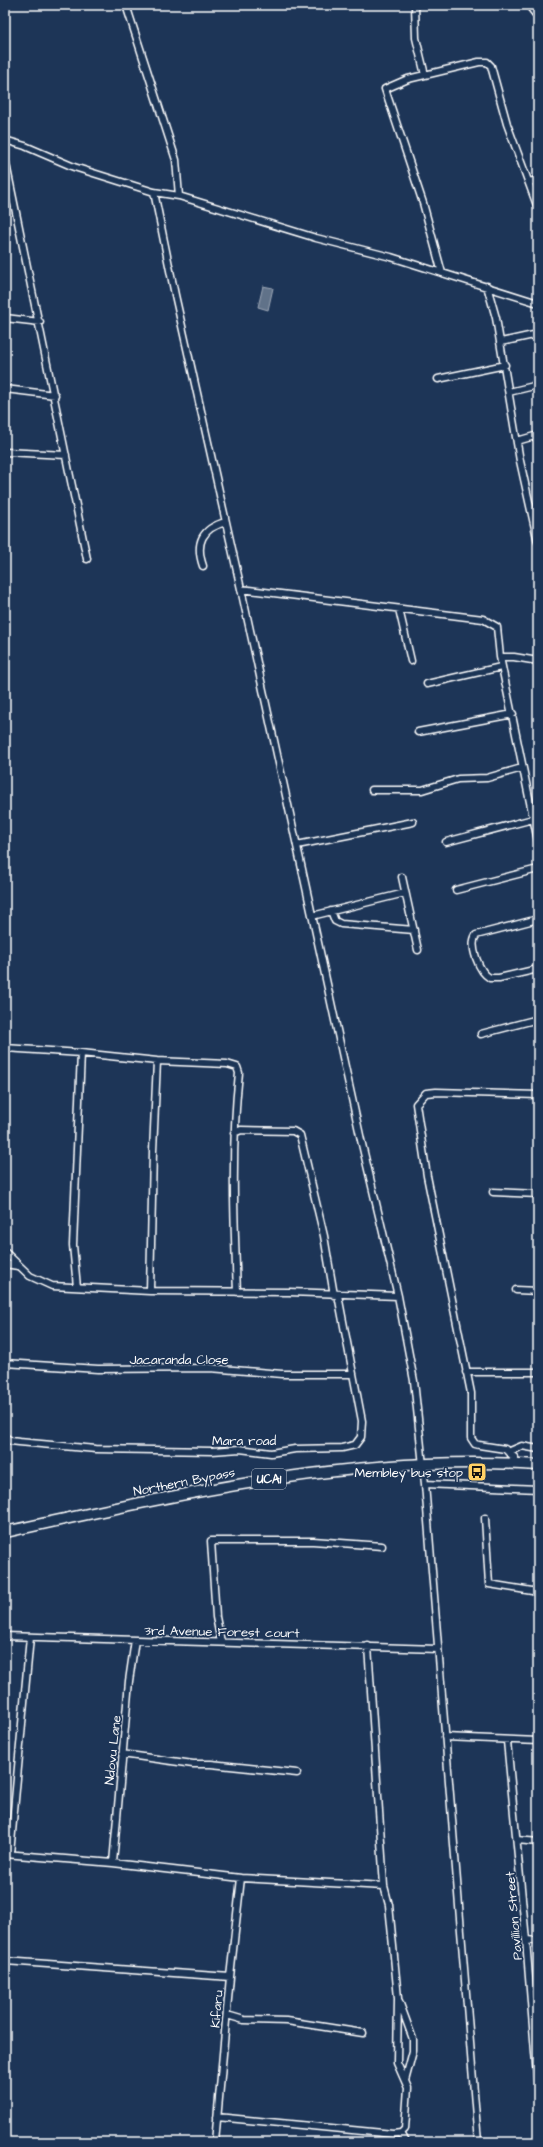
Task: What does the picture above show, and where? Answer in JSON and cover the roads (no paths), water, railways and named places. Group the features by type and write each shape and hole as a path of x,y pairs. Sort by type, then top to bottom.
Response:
{"main road":[{"path":"531,5 538,14"},
{"name":"Northern Bypass","path":"5,1532 198,1491 325,1472 423,1464 538,1465"}],"street":[{"path":"126,5 173,148 178,168 179,196"},
{"path":"415,5 416,38 425,75"},
{"path":"442,273 423,203 385,89 408,79 479,62 487,62 491,66 507,124 538,208"},
{"path":"5,140 25,146 74,167 154,192 179,196 487,286 538,303"},
{"path":"5,159 55,395 87,559"},
{"path":"529,182 538,180"},
{"path":"154,192 169,268 242,589 361,1140 398,1296 414,1381 425,1484 478,2142"},
{"path":"487,286 501,342 517,441 538,542"},
{"path":"5,318 40,322"},
{"path":"501,342 538,334"},
{"path":"438,379 505,365"},
{"path":"510,392 538,385"},
{"path":"5,389 55,395"},
{"path":"517,441 538,435"},
{"path":"5,452 66,455"},
{"path":"203,566 200,556 200,544 204,534 213,526 226,522"},
{"path":"242,589 483,619 492,622 497,627 501,667 513,714 522,768 538,841"},
{"path":"399,609 411,662"},
{"path":"500,657 514,657 538,661"},
{"path":"427,684 501,667"},
{"path":"418,732 513,714"},
{"path":"372,790 422,790 458,779 487,778 522,768"},
{"path":"446,842 534,819"},
{"path":"297,846 413,822"},
{"path":"456,890 538,869"},
{"path":"402,877 418,950"},
{"path":"312,916 405,894"},
{"path":"331,911 335,921 341,924 414,930"},
{"path":"538,919 476,935 473,943 482,971 490,978 498,978 538,969"},
{"path":"481,1034 538,1019"},
{"path":"5,1048 81,1053 157,1061 227,1064 237,1067 233,1202 237,1292"},
{"path":"77,1287 73,1245 81,1053"},
{"path":"150,1291 153,1151 157,1061"},
{"path":"514,1464 515,1458 508,1452 494,1446 479,1445 473,1441 470,1393 427,1176 416,1104 426,1093 436,1092 538,1095"},
{"name":"Mara road","path":"5,1437 11,1441 96,1449 212,1451 240,1449 271,1453 295,1450 342,1448 355,1445 361,1437 361,1410 324,1236 300,1134 293,1131 241,1130 234,1133"},
{"path":"494,1192 538,1194"},
{"path":"5,1252 18,1266 41,1283 52,1286 150,1291 289,1292 336,1295 368,1294 398,1296"},
{"path":"5,1264 18,1266"},
{"path":"516,1290 538,1291"},
{"name":"Jacaranda Close","path":"5,1363 128,1370 210,1368 282,1374 353,1374"},
{"path":"466,1372 538,1372"},
{"path":"508,1452 522,1446 538,1449"},
{"path":"425,1484 538,1490"},
{"path":"485,1518 489,1584 538,1592"},
{"path":"221,1642 216,1617 211,1541 313,1541 382,1546"},
{"name":"3rd Avenue Forest court","path":"5,1636 438,1649"},
{"path":"30,1637 7,1854 113,1863 241,1878 384,1886"},
{"name":"Ndovu Lane","path":"113,1863 122,1754 135,1640"},
{"path":"217,2117 393,2134 401,2133 405,2129 408,2088 397,2063 398,1998 389,1905 384,1886 368,1646"},
{"path":"445,1737 507,1741 538,1741"},
{"name":"Pavillion Street","path":"507,1741 518,1840 536,2042 538,2089"},
{"path":"122,1754 193,1764 211,1764 297,1772"},
{"path":"518,1840 538,1842"},
{"name":"Kifaru","path":"215,2142 230,1977 241,1878"},
{"path":"526,1940 538,1941"},
{"path":"5,1961 203,1977 230,1977"},
{"path":"398,1998 412,2039 413,2051 405,2081"},
{"path":"227,2015 244,2020 287,2021 363,2034"},
{"path":"401,2133 406,2142"}],"water":[{"path":"263,286 273,288 268,310 258,307"}],"place":[{"name":"Membley bus stop","path":"477,1472"}]}
